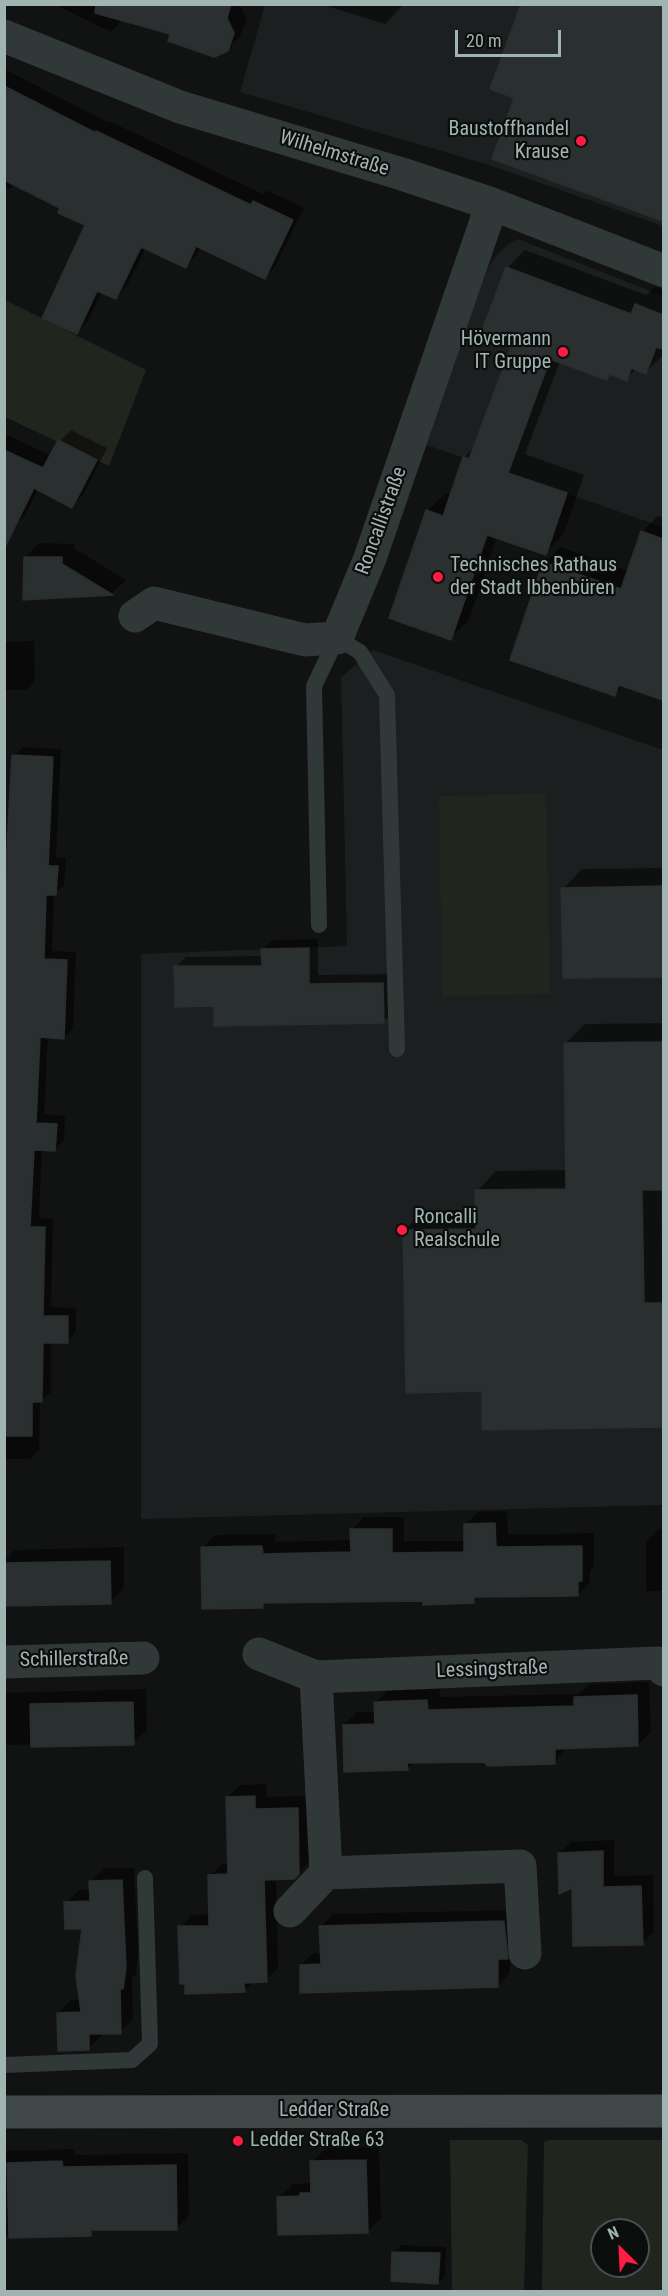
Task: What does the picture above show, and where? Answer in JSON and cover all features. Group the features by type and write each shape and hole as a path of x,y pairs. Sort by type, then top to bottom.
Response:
{"main road":[{"name":"Ledder Straße","path":"4,2112 663,2111"}],"street":[{"name":"Wilhelmstraße","path":"4,36 180,107 402,174 492,204 663,271"},
{"name":"Roncallistraße","path":"337,638 370,558 492,204"},
{"path":"135,616 154,603 305,640 337,638"},
{"name":"Lessingstraße","path":"259,1654 316,1677 657,1663 663,1670"},
{"name":"Schillerstraße","path":"4,1662 143,1658"},
{"path":"316,1677 326,1873"},
{"path":"290,1911 326,1873 520,1866 525,1953"}],"lane":[{"path":"319,925 314,686 337,638 360,652 387,695 397,1049"},
{"path":"4,2065 132,2060 150,2044 145,1878"}],"shaded area":[{"path":"265,5 663,5 663,226 489,165 240,92"},
{"path":"518,239 663,296 663,527 424,444 488,268 507,245"},
{"path":"5,300 146,370 109,466 5,417"},
{"name":"Roncalli Realschule","path":"373,650 663,750 663,1505 141,1519 141,954 347,946 341,677"},
{"path":"546,794 550,994 442,996 439,796"},
{"path":"450,2140 521,2140 528,2145 524,2291 452,2291"},
{"path":"549,2140 663,2140 663,2291 542,2291 544,2142"}],"building":[{"path":"96,4 231,4 227,18 234,33 228,51 214,57 168,41 170,34 95,13"},
{"name":"Baustoffhandel Krause","path":"521,4 663,4 663,221 492,159 514,98 490,89"},
{"path":"4,86 96,133 96,131 251,205 253,201 293,220 265,279 196,246 186,268 141,247 116,299 97,291 77,334 42,318 85,225 58,213 60,208 4,180"},
{"path":"506,267 631,314 635,304 663,315 663,349 656,347 646,374 631,368 627,381 609,374 607,380 550,359 508,473 567,493 546,555 487,535 451,640 389,618 426,510 443,516 463,457 469,459 512,345 481,333"},
{"path":"58,440 97,460 72,508 34,488 4,549 4,450 43,468"},
{"path":"641,531 663,539 663,700 619,685 615,696 510,660 543,562 621,589"},
{"path":"24,557 62,557 62,564 113,595 23,600"},
{"path":"12,755 53,757 48,866 58,866 56,895 46,895 44,959 67,960 64,1039 40,1037 36,1123 57,1124 55,1151 34,1150 30,1227 45,1227 43,1316 68,1316 68,1343 43,1343 42,1402 32,1402 32,1436 4,1436 4,902"},
{"path":"663,886 663,977 563,978 561,888"},
{"path":"309,948 309,984 383,983 384,1023 214,1026 214,1006 175,1007 174,966 262,966 261,949"},
{"name":"Roncalli Realschule","path":"663,1042 663,1190 642,1190 644,1303 663,1303 663,1427 482,1430 482,1391 406,1393 403,1230 476,1229 475,1190 566,1189 564,1043"},
{"path":"495,1523 496,1547 582,1546 582,1581 578,1581 578,1596 474,1597 474,1603 423,1605 423,1601 263,1603 263,1608 202,1609 201,1547 262,1546 263,1554 351,1552 350,1529 392,1529 392,1553 464,1552 464,1524"},
{"path":"110,1561 111,1604 4,1606 4,1563"},
{"path":"637,1695 638,1746 555,1749 555,1764 488,1766 484,1762 407,1763 408,1770 344,1772 343,1725 375,1724 374,1702 427,1700 428,1710 574,1706 574,1697"},
{"path":"133,1702 134,1745 31,1747 30,1704"},
{"path":"255,1796 255,1809 298,1808 299,1874 294,1879 264,1880 267,1982 244,1983 245,1992 185,1994 185,1984 180,1984 178,1926 209,1926 208,1875 228,1874 226,1797"},
{"path":"603,1851 603,1887 641,1886 643,1945 573,1946 572,1888 559,1894 558,1853"},
{"path":"122,1880 126,1967 123,1989 120,1989 121,2034 89,2034 89,2050 58,2051 57,2013 81,2012 76,1975 82,1929 65,1929 64,1902 90,1901 89,1881"},
{"path":"504,1921 508,1959 498,1959 498,1987 300,1993 300,1965 321,1964 319,1926"},
{"path":"366,2160 368,2233 278,2235 277,2197 311,2193 310,2161"},
{"path":"62,2161 63,2167 176,2165 177,2230 91,2230 91,2236 9,2238 7,2163"},
{"path":"392,2252 440,2253 438,2284 391,2281"}],"place":[{"name":"Baustoffhandel Krause","path":"581,141"},
{"name":"Hövermann IT Gruppe","path":"563,352"},
{"name":"Technisches Rathaus der Stadt Ibbenbüren","path":"438,577"},
{"name":"Roncalli Realschule","path":"402,1230"},
{"name":"Ledder Straße 63","path":"238,2141"}]}
